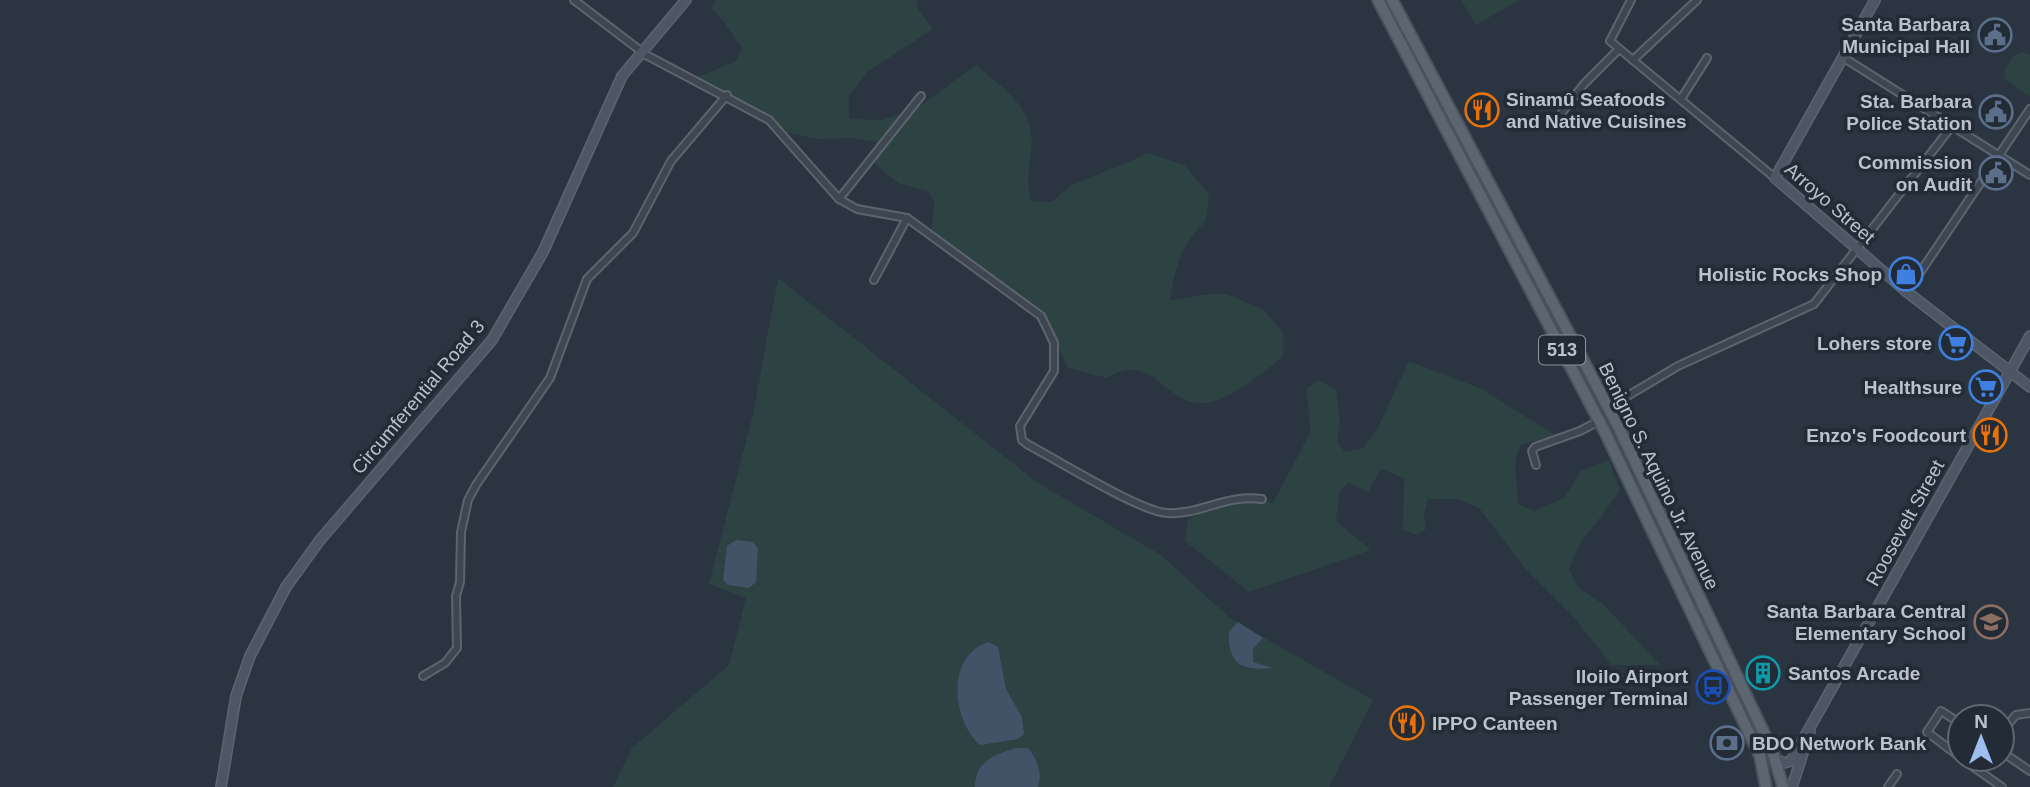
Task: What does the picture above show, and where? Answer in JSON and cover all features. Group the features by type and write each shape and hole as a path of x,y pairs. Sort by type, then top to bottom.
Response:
{"main road":[{"name":"Circumferential Road 3","path":"221,787 236,696 268,619 320,540 492,340 543,252 622,76 686,0"},
{"name":"Benigno S. Aquino Jr. Avenue","path":"1378,0 1599,421 1763,763 1766,787"},
{"name":"Benigno S. Aquino Jr. Avenue","path":"1392,0 1609,407 1776,759 1783,787"},
{"path":"1774,178 1875,0"},
{"name":"Arroyo Street","path":"1774,178 1907,292 2030,387"},
{"path":"1486,206 1499,200"},
{"name":"Roosevelt Street","path":"1776,759 1784,763 1791,761 2030,336"},
{"path":"1735,706 1747,700"},
{"name":"Roosevelt Street","path":"1792,787 1811,726"}],"street":[{"path":"574,0 642,52 673,71 727,95 769,120 839,199 857,209 907,219 1041,316 1055,343 1054,371 1020,426 1022,440 1027,444 1118,494 1160,512 1201,508 1238,496 1262,499"},
{"name":"Arroyo Street","path":"1631,0 1610,41 1774,178"},
{"path":"1633,60 1697,0"},
{"path":"1560,115 1584,84 1619,48"},
{"path":"1681,99 1707,58"},
{"path":"1844,58 2030,175"},
{"path":"423,676 445,663 457,648 456,596 460,582 461,532 472,492 550,378 587,279 633,233 671,161 727,95"},
{"path":"839,199 922,96"},
{"path":"1907,292 2030,109"},
{"path":"1609,407 1678,366 1814,304 1859,250 1952,127"},
{"path":"874,280 907,219"},
{"path":"1536,465 1532,451 1535,447 1580,431 1599,421"},
{"path":"1946,714 1941,711 1927,732 1946,747"},
{"path":"1982,773 2002,787"},
{"path":"1888,787 1896,774"}],"green space":[{"path":"716,0 916,0 918,10 933,29 867,72 849,96 849,119 882,120 917,108 976,65 1017,102 1029,124 1032,137 1028,183 1031,201 1051,202 1070,186 1149,153 1184,165 1209,194 1206,221 1191,238 1180,257 1170,301 1200,295 1227,294 1264,310 1283,333 1283,356 1235,391 1204,403 1190,402 1148,374 1136,370 1123,371 1107,378 1068,368 1045,318 930,235 935,204 928,191 900,184 874,164 876,142 852,138 817,139 788,133 769,116 691,80 736,61 742,48 724,21 711,9"},
{"path":"1461,0 1519,0 1476,25"},
{"path":"2022,52 2030,55 2030,97 2005,79 2004,71 2013,56"},
{"path":"778,278 1038,483 1161,555 1230,618 1373,700 1329,787 613,787 632,748 729,665 746,598 709,584 753,414"},
{"path":"1409,361 1482,389 1555,435 1520,445 1515,468 1518,504 1534,511 1564,498 1581,471 1609,460 1620,491 1580,544 1569,569 1578,587 1604,605 1660,665 1611,665 1574,617 1523,566 1479,508 1458,499 1428,499 1424,515 1426,529 1417,535 1403,530 1404,478 1381,469 1368,492 1348,483 1340,492 1336,521 1371,550 1249,592 1185,541 1188,520 1218,501 1238,497 1273,503 1311,431 1306,389 1319,380 1336,390 1340,421 1337,442 1345,452 1364,448 1378,427"}],"water":[{"path":"736,540 753,542 758,549 756,582 749,588 728,585 723,580 727,546"},
{"path":"1238,622 1263,638 1253,649 1253,662 1273,668 1245,667 1234,659 1229,632"},
{"path":"989,642 998,647 1006,689 1022,717 1024,734 1018,739 980,745 963,720 959,705 959,674 965,660 975,649"},
{"path":"1016,748 1028,748 1034,757 1039,771 1038,787 975,787 978,771 987,760"}],"place":[{"name":"Santa Barbara Municipal Hall","path":"1995,35"},
{"name":"Sinamû Seafoods and Native Cuisines","path":"1482,110"},
{"name":"Sta. Barbara Police Station","path":"1996,112"},
{"name":"Commission on Audit","path":"1996,173"},
{"name":"Holistic Rocks Shop","path":"1906,274"},
{"name":"Lohers store","path":"1956,343"},
{"name":"Healthsure","path":"1986,387"},
{"name":"Enzo's Foodcourt","path":"1990,435"},
{"name":"Santa Barbara Central Elementary School","path":"1991,622"},
{"name":"Santos Arcade","path":"1763,673"},
{"name":"Iloilo Airport Passenger Terminal","path":"1713,687"},
{"name":"IPPO Canteen","path":"1407,723"},
{"name":"BDO Network Bank","path":"1727,743"}]}
